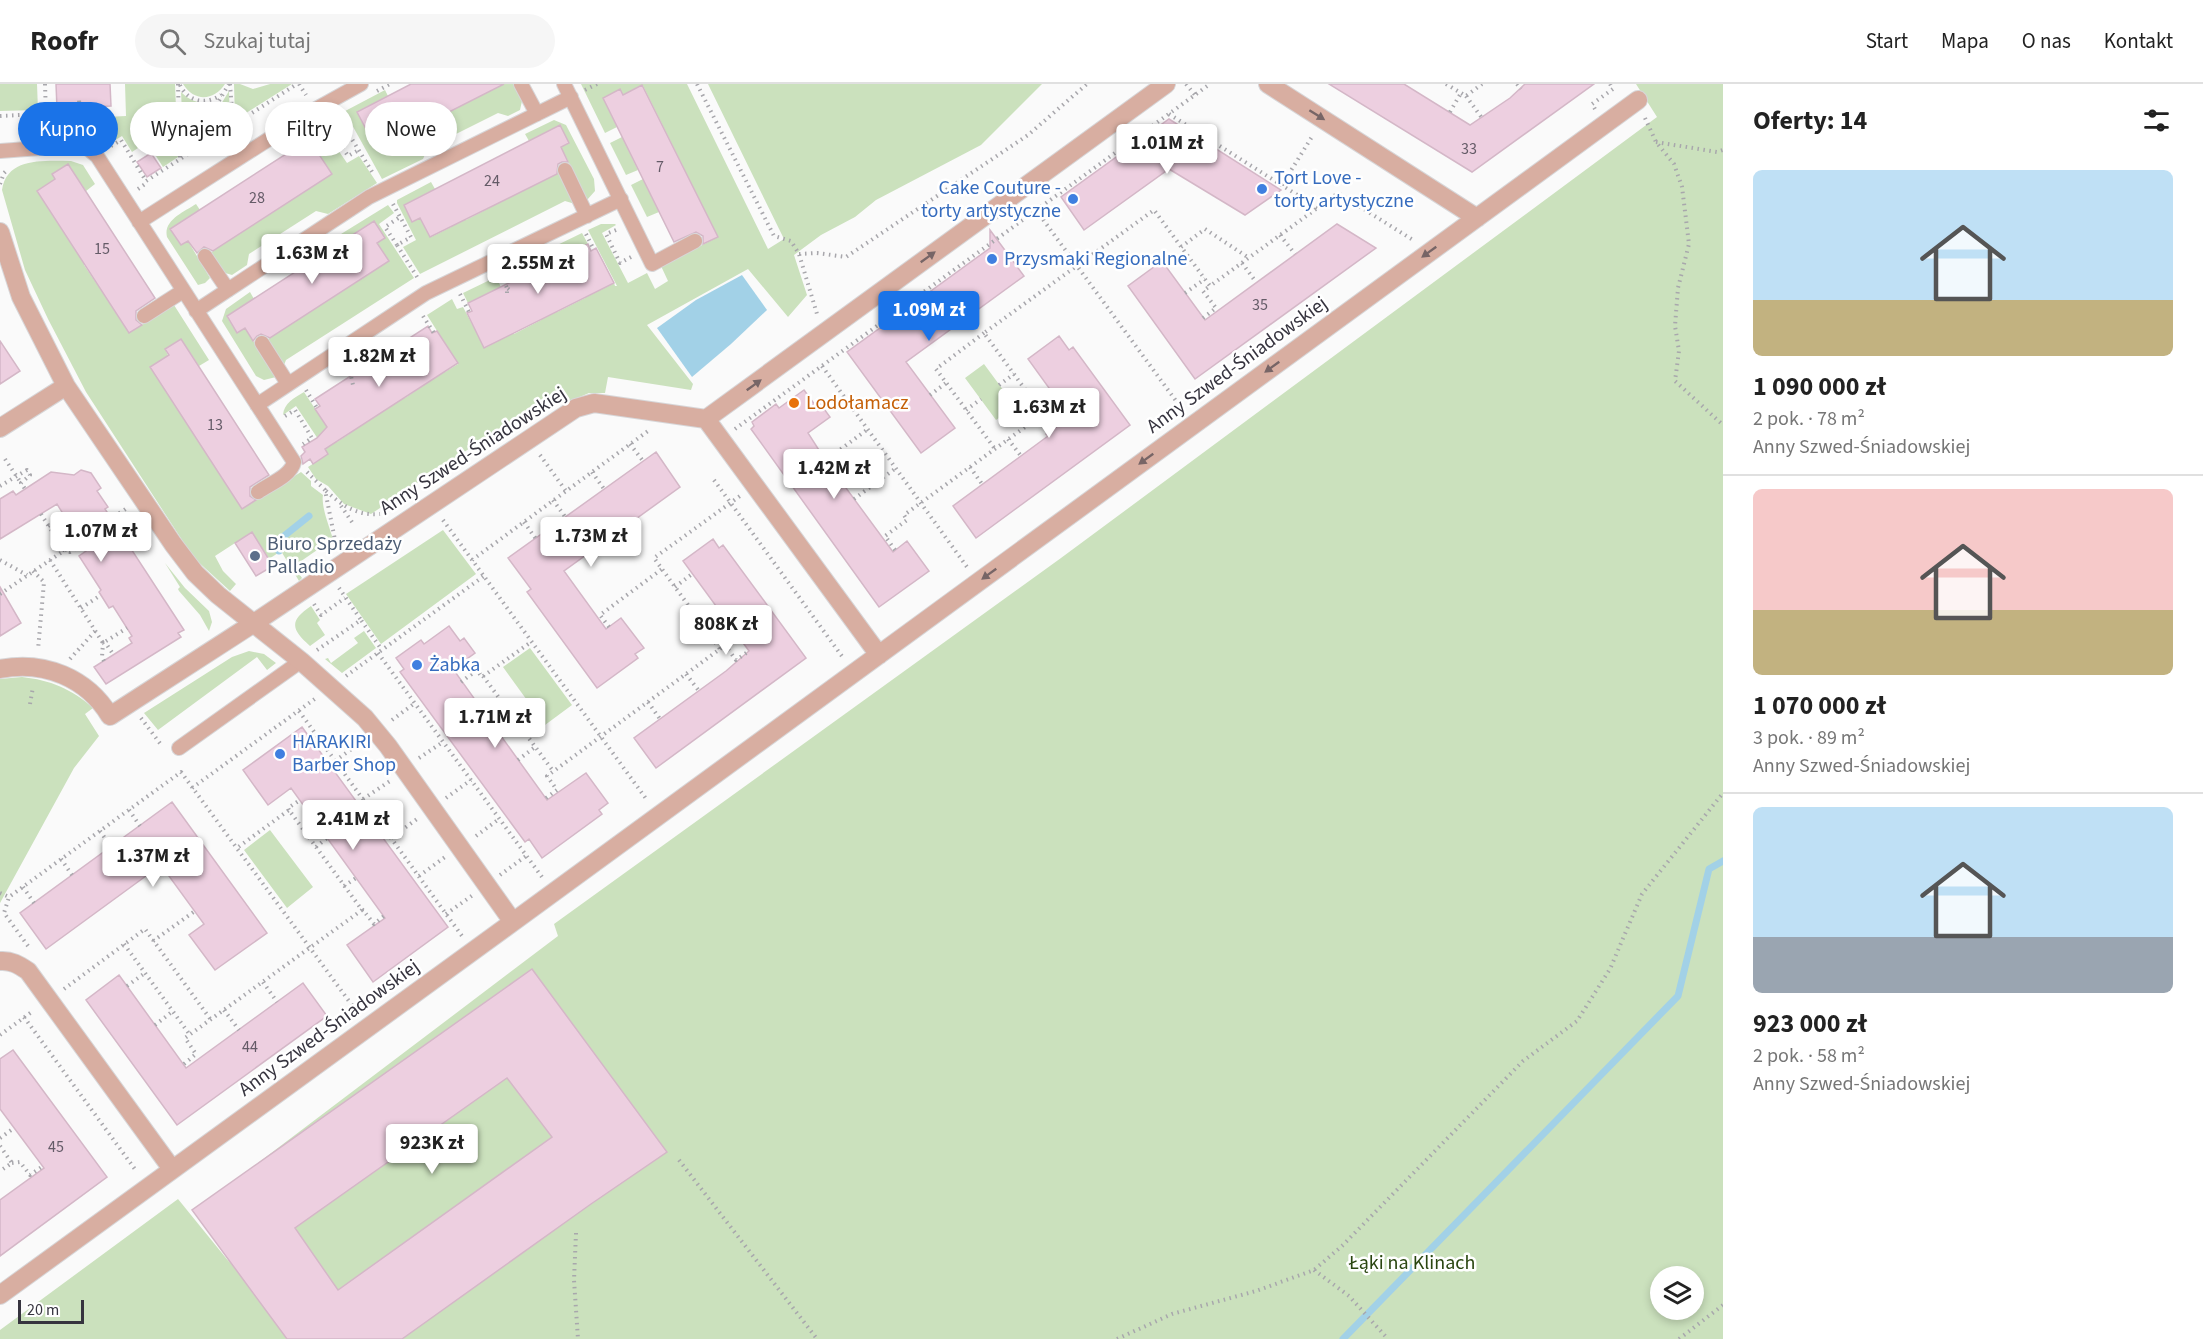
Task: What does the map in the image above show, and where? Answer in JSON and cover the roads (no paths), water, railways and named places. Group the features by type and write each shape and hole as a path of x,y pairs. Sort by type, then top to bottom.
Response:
{"street":[{"path":"879,655 706,419 1166,84"},
{"path":"1268,84 1477,218"},
{"name":"Anny Szwed-Śniadowskiej","path":"0,1295 1638,100"},
{"path":"0,232 21,297 66,386 173,544 195,573 218,595 332,686 365,718 388,746 513,922"},
{"path":"0,428 66,386"},
{"name":"Anny Szwed-Śniadowskiej","path":"0,669 12,666 36,667 58,673 78,682 95,695 110,716 254,623 576,408 594,403 706,419"},
{"path":"0,961 6,960 18,964 28,971 172,1169"}],"lane":[{"path":"522,84 537,114"},
{"path":"564,84 576,94 652,264 695,241"},
{"path":"139,222 316,109 365,89"},
{"path":"196,311 369,197 576,94"},
{"path":"0,151 73,145 86,147 97,156 294,462 293,467 287,473 258,492"},
{"path":"565,170 586,223"},
{"path":"257,405 292,389 426,293 586,223 621,199"},
{"path":"205,256 228,290"},
{"path":"144,316 183,291"},
{"path":"262,343 292,389"},
{"path":"179,748 301,661"}],"water":[{"path":"742,275 767,310 692,377 657,328 696,300"}],"waterway":[{"path":"279,551 280,540 309,516"},
{"path":"1343,1339 1678,996 1709,869 1723,861"}],"place":[{"name":"Tort Love - torty artystyczne","path":"1262,189"},
{"name":"Cake Couture - torty artystyczne","path":"1073,199"},
{"name":"Przysmaki Regionalne","path":"992,259"},
{"name":"Lodołamacz","path":"794,403"},
{"name":"Biuro Sprzedaży Palladio","path":"255,556"},
{"name":"Żabka","path":"417,665"},
{"name":"HARAKIRI Barber Shop","path":"280,754"}],"park label":[{"name":"Łąki na Klinach","path":"1412,1263"}]}
